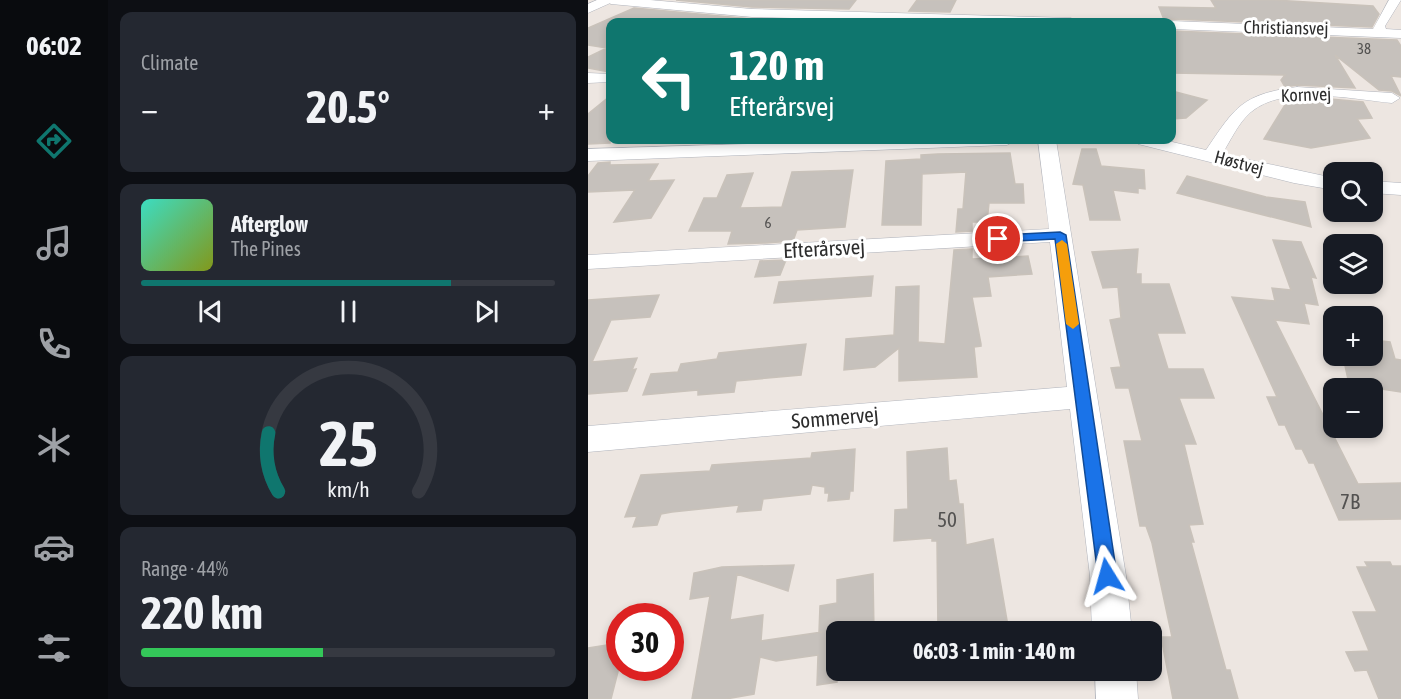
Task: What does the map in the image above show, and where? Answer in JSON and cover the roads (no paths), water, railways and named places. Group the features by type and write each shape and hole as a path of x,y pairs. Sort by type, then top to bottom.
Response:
{"street":[{"path":"1380,31 1379,26 1395,0"},
{"path":"597,3 752,13 906,18"},
{"path":"1028,6 1030,18"},
{"name":"Christiansvej","path":"1176,26 1380,31 1401,34"},
{"path":"588,78 606,78"},
{"name":"Kornvej","path":"1211,156 1247,107 1275,95 1321,92 1392,98"},
{"path":"588,155 895,144"},
{"path":"1048,144 1107,576 1111,621"},
{"name":"Høstvej","path":"1161,144 1323,182"},
{"path":"1383,188 1401,189"},
{"name":"Efterårsvej","path":"588,262 1060,235"},
{"name":"Sommervej","path":"588,439 1083,397"},
{"path":"1116,681 1117,699"}]}
